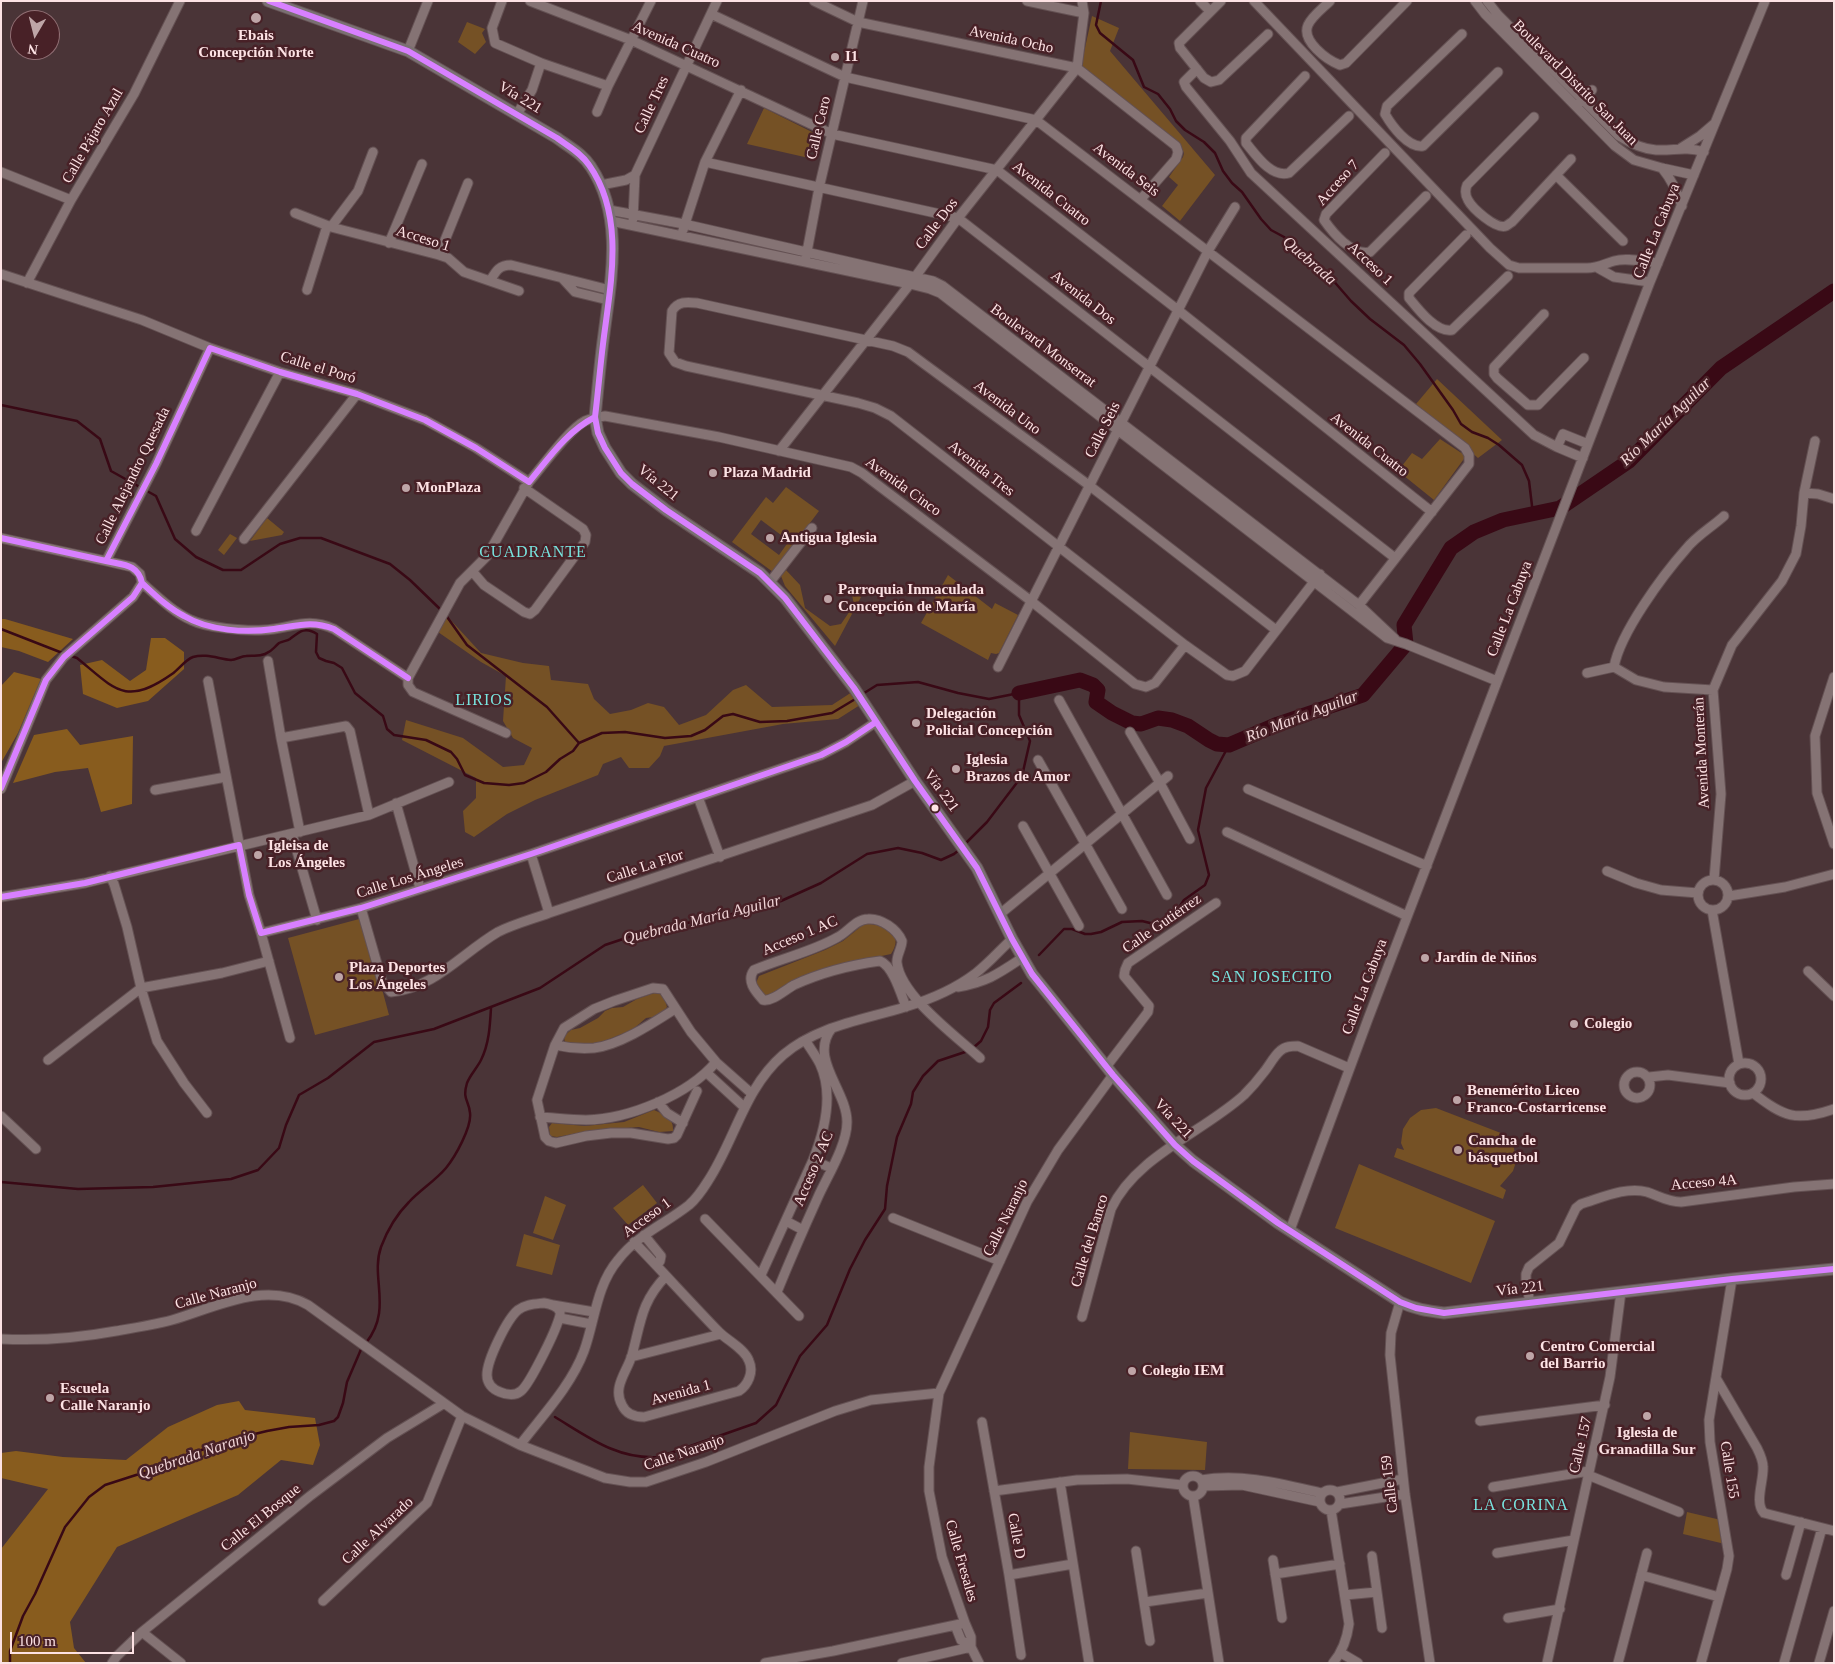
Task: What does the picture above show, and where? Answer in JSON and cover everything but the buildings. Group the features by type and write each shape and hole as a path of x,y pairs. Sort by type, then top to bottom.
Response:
{"main road":[{"name":"Vía 221","path":"268,1 408,51 517,114 578,153 590,166 600,185 610,216 612,245 609,295 595,417 598,433 604,448 632,484 666,510 760,573 786,598 854,688 916,782 978,868 1012,939 1032,974 1110,1071 1175,1145 1193,1161 1290,1230 1412,1308 1444,1313 1732,1278 1834,1269"}],"street":[{"name":"Calle Pájaro Azul","path":"27,283 72,200 134,94 180,1"},
{"path":"408,51 428,1"},
{"path":"502,1 492,28 495,43 541,63 608,86"},
{"name":"Avenida Cuatro","path":"530,1 631,40 686,64 832,134 997,170 1178,310 1432,512"},
{"path":"597,112 608,86 652,1"},
{"name":"Calle Tres","path":"632,225 634,175 717,1"},
{"name":"Avenida Ocho","path":"814,1 858,22 1077,68 1176,146 1178,152 1176,159 1141,199"},
{"name":"Calle Cero","path":"806,257 819,188 863,1"},
{"path":"1027,1 1084,13"},
{"path":"1077,68 1084,13 1082,1"},
{"path":"1200,1 1210,11"},
{"path":"1221,1 1179,43 1180,48 1204,78 1215,83 1268,34"},
{"path":"1254,1 1388,143 1467,231 1510,266 1519,268 1598,268 1615,261 1635,260 1658,263"},
{"path":"1330,1 1307,26 1309,38 1321,53 1340,65 1346,63 1407,1"},
{"name":"Boulevard Distrito San Juan","path":"1476,1 1485,14 1579,103 1619,136 1644,148 1656,150 1682,148 1704,152"},
{"name":"Boulevard Distrito San Juan","path":"1487,1 1615,146 1634,160 1694,175"},
{"name":"Calle La Cabuya","path":"1290,1230 1349,1068 1428,866 1566,499 1650,282 1765,1"},
{"name":"Avenida Seis","path":"711,14 845,77 1036,120 1465,448 1469,455 1469,464 1432,512"},
{"path":"1462,34 1387,106 1385,114 1399,132 1411,144 1417,147 1423,146 1498,72"},
{"path":"1311,63 1321,53"},
{"path":"517,114 532,90 541,63"},
{"name":"Calle Dos","path":"779,451 958,218 1077,68"},
{"name":"Acceso 1","path":"1197,69 1184,82 1186,86 1252,173 1534,435 1556,447 1583,458"},
{"path":"1306,76 1246,138 1246,143 1262,162 1278,174 1289,173 1349,116"},
{"path":"682,235 684,224 706,162 741,90"},
{"path":"1579,103 1592,90"},
{"path":"1534,117 1467,184 1465,191 1467,199 1492,223 1506,226 1512,222 1571,159"},
{"path":"1682,148 1716,122"},
{"path":"1388,143 1399,132"},
{"path":"306,290 329,226 358,191 374,152"},
{"name":"Acceso 7","path":"1385,153 1326,214 1324,220 1342,241 1359,252 1370,252 1426,196"},
{"name":"Avenida Dos","path":"706,162 958,218 1395,558"},
{"path":"1252,173 1262,162"},
{"path":"389,243 422,164"},
{"path":"1662,168 1678,191 1682,206"},
{"path":"1,172 72,200"},
{"path":"600,185 626,180 634,175"},
{"path":"1556,175 1623,241"},
{"path":"439,255 468,183"},
{"name":"Calle Seis","path":"998,667 1208,251 1235,207"},
{"name":"Acceso 1","path":"295,213 329,226 448,258 464,272 519,291"},
{"path":"1482,214 1409,292 1408,298 1442,330 1452,330 1508,276"},
{"name":"Boulevard Monserrat","path":"610,216 633,215 684,224 806,257"},
{"name":"Boulevard Monserrat","path":"610,216 632,225 806,257 912,280 940,294 1120,427 1317,578 1387,638 1497,681"},
{"path":"1333,250 1342,241"},
{"path":"490,281 497,269 502,266 511,265 563,279 575,292 609,295"},
{"path":"1598,268 1614,276 1650,282"},
{"name":"Calle el Poró","path":"1,274 142,320 210,348 280,372 357,394 425,420 476,448 527,485 582,529 586,535 585,542 535,610 530,614 524,612 484,585 472,571"},
{"name":"Avenida Uno","path":"675,362 669,353 668,343 671,316 675,306 683,302 697,303 865,340 908,352 1090,486 1276,630"},
{"path":"1414,323 1423,314"},
{"path":"1544,314 1494,367 1494,374 1497,378 1528,405 1538,405 1584,358"},
{"name":"Calle Alejandro Quesada","path":"210,348 148,481 106,561 132,567 140,574 142,583 179,613 200,624 263,630 308,622 322,624 334,629 408,678 408,685 413,692 506,733"},
{"name":"Avenida Tres","path":"675,362 876,408 891,416 1222,673 1234,676 1245,671 1276,630"},
{"path":"196,531 280,372"},
{"path":"1496,401 1509,388"},
{"path":"244,539 357,394"},
{"path":"408,678 460,583 487,556 527,485 573,430 595,417"},
{"name":"Avenida Cinco","path":"595,417 616,418 719,437 851,466 1031,601 1135,684 1146,687 1155,683 1185,645"},
{"path":"1556,447 1563,434 1588,444"},
{"name":"Avenida Monterán","path":"1714,880 1721,794 1713,690 1732,645 1782,581 1796,554 1804,493 1815,440"},
{"path":"1804,493 1818,494 1834,499"},
{"path":"1359,605 1432,512"},
{"path":"1614,667 1617,654 1649,597 1687,547 1724,516"},
{"path":"770,582 812,528"},
{"path":"1,538 106,561"},
{"path":"1276,630 1317,578"},
{"name":"Boulevard Monserrat","path":"1317,578 1359,605 1395,640"},
{"path":"1,789 46,680 64,657 105,623 133,596 142,583"},
{"path":"268,661 296,833 317,920"},
{"path":"1587,673 1614,667 1636,680 1664,687 1713,690"},
{"path":"1834,676 1815,736 1817,793 1834,844"},
{"path":"208,681 249,895 290,1038"},
{"path":"1060,700 1167,895"},
{"name":"Calle Los Ángeles","path":"261,933 360,908 531,854 821,755 846,742 876,722"},
{"path":"281,738 346,726 350,731 369,814"},
{"path":"1130,732 1190,838"},
{"path":"1038,760 1122,909"},
{"path":"1000,914 1168,776"},
{"path":"155,790 226,777"},
{"path":"1,897 85,883 296,833 369,814 449,782"},
{"name":"Calle La Flor","path":"360,908 382,981 391,992 406,991 440,974 499,932 549,913 872,805 916,782"},
{"path":"1248,788 1428,866"},
{"path":"698,797 720,857"},
{"path":"396,803 420,888"},
{"path":"1023,826 1079,926"},
{"path":"1227,832 1407,916"},
{"path":"531,854 549,913"},
{"path":"1607,871 1636,883 1661,890 1698,893"},
{"path":"1729,896 1785,887 1834,874"},
{"path":"110,876 127,927 141,988 157,1041 184,1083 207,1113"},
{"path":"1714,880 1723,883 1729,896 1725,905 1712,910 1707,909 1700,902 1698,893 1702,885 1714,880"},
{"name":"Calle Gutiérrez","path":"1110,1071 1148,1012 1149,1006 1124,976 1128,963 1216,903"},
{"path":"1712,910 1739,1064"},
{"name":"Acceso 1 AC","path":"906,1007 890,969 885,963 880,961 836,970 810,979 766,1001 752,986 750,976 754,970 837,938 858,922 867,919 887,925 900,936 902,948 897,963 904,980 918,1002"},
{"name":"Acceso 1","path":"520,1445 574,1372 584,1352 594,1312 609,1272 617,1260 634,1242 690,1204 708,1181 723,1154 744,1107 770,1067 788,1050 833,1027 906,1007 953,988 977,973 1012,939"},
{"name":"Acceso 1","path":"953,988 979,983 1022,958"},
{"path":"48,1060 141,988 222,973 269,961"},
{"path":"1808,971 1834,996"},
{"path":"697,1091 677,1135 674,1138 668,1139 631,1133 611,1133 586,1136 556,1143 549,1141 545,1137 537,1100 538,1092 555,1045 564,1028 594,1009 658,987 663,989 675,1009 716,1062 752,1093"},
{"path":"918,1002 980,1058"},
{"path":"555,1045 582,1049 596,1048 639,1031 675,1009"},
{"name":"Acceso 2 AC","path":"777,1292 843,1141 847,1123 846,1110 823,1052 824,1042 833,1027"},
{"name":"Acceso 2 AC","path":"761,1275 813,1160 822,1131 827,1090 820,1064 805,1040"},
{"name":"Calle del Banco","path":"1082,1317 1106,1225 1118,1194 1135,1174 1243,1096 1262,1075 1279,1051 1292,1046 1298,1046 1349,1068"},
{"path":"540,1117 587,1120 610,1117 649,1106 707,1073 716,1062"},
{"path":"1753,1094 1760,1086 1761,1075 1755,1066 1750,1063 1739,1064 1730,1074 1732,1088 1739,1094 1753,1094 1775,1110 1793,1116 1814,1116 1834,1109"},
{"name":"Calle Naranjo","path":"1,1338 79,1337 115,1332 171,1320 235,1300 270,1294 286,1295 308,1304 462,1416 520,1445 604,1478 630,1482 646,1482 706,1462 835,1411 862,1403 896,1397 939,1393 1027,1202 1058,1150 1110,1071"},
{"path":"707,1073 744,1107"},
{"path":"1648,1077 1668,1075 1730,1083"},
{"path":"827,1090 838,1087"},
{"path":"658,1102 667,1113 682,1123"},
{"path":"1,1116 36,1149"},
{"path":"813,1160 831,1168"},
{"name":"Acceso 4A","path":"1530,1303 1526,1281 1529,1267 1559,1243 1576,1208 1581,1204 1624,1191 1637,1190 1671,1202 1681,1202 1794,1187 1834,1184"},
{"path":"893,1218 1000,1261"},
{"path":"705,1219 799,1316"},
{"path":"786,1221 803,1230"},
{"name":"Avenida 1","path":"644,1234 660,1256 660,1261 657,1265"},
{"name":"Avenida 1","path":"634,1242 721,1334 749,1359 751,1367 744,1387 739,1391 644,1417 637,1417 628,1414 623,1408 619,1400 619,1384 631,1357 642,1312 649,1297 666,1276"},
{"name":"Calle 155","path":"1701,1663 1729,1556 1709,1420 1732,1278"},
{"name":"Calle 157","path":"1548,1663 1605,1405 1621,1292"},
{"name":"Calle 159","path":"1400,1302 1391,1333 1390,1356 1403,1479 1430,1663"},
{"path":"551,1304 560,1312 560,1318 548,1345 521,1392 512,1395 495,1390 490,1385 487,1377 488,1367 506,1323 513,1314 521,1308 530,1305 551,1304 594,1312"},
{"path":"560,1318 591,1324"},
{"path":"631,1357 721,1334"},
{"path":"1716,1378 1757,1448 1762,1460 1760,1508 1764,1513 1834,1531"},
{"name":"Calle Fresales","path":"765,1663 833,1651 965,1623 942,1557 929,1491 929,1467 939,1393"},
{"name":"Calle El Bosque","path":"112,1663 142,1632 333,1478 387,1438 443,1404"},
{"path":"1480,1421 1605,1405"},
{"name":"Calle Alvarado","path":"323,1601 427,1503 462,1416"},
{"name":"Calle D","path":"982,1422 1021,1655"},
{"path":"1493,1487 1589,1473 1679,1512"},
{"path":"1196,1476 1202,1483 1199,1495 1194,1496 1184,1492 1182,1485 1184,1479 1188,1477 1196,1476"},
{"path":"1202,1483 1238,1477 1258,1479 1321,1498"},
{"path":"994,1491 1077,1480 1127,1479 1182,1485"},
{"path":"1321,1498 1329,1490 1337,1492 1403,1479"},
{"path":"1060,1482 1089,1663"},
{"path":"1337,1492 1340,1495 1340,1504"},
{"path":"1321,1498 1326,1510 1331,1510 1340,1504 1405,1494"},
{"path":"1194,1496 1219,1663"},
{"path":"1331,1510 1349,1624 1348,1638 1341,1653 1333,1663"},
{"path":"1786,1575 1801,1522"},
{"path":"1784,1663 1822,1528"},
{"path":"1497,1553 1574,1540"},
{"path":"1136,1551 1150,1641"},
{"path":"1618,1663 1647,1553"},
{"path":"1372,1556 1382,1628"},
{"path":"1273,1560 1282,1618"},
{"path":"1009,1576 1073,1564"},
{"path":"1276,1574 1340,1564"},
{"path":"1642,1575 1719,1597"},
{"path":"1345,1595 1377,1592"},
{"path":"1145,1602 1208,1593"},
{"path":"1508,1618 1560,1609"},
{"path":"1819,1663 1834,1611"},
{"path":"965,1623 979,1663"},
{"path":"955,1625 961,1640 972,1647"},
{"path":"142,1632 181,1663"},
{"path":"902,1663 972,1647"},
{"path":"1341,1653 1358,1663"}],"shaded area":[{"path":"1092,16 1119,28 1110,51 1215,175 1180,221 1162,206 1178,185 1169,177 1184,153 1182,149 1081,66"},
{"path":"467,22 485,29 482,33 486,42 475,54 458,42"},
{"path":"764,108 814,133 809,158 747,144"},
{"path":"1437,379 1502,440 1478,458 1416,404"},
{"path":"1440,439 1466,456 1434,500 1398,471 1412,453 1422,459"},
{"path":"786,487 819,511 773,572 732,542 766,497 773,503","holes":["761,520 789,541 779,555 751,534"]},
{"path":"267,518 284,532 282,535 250,541"},
{"path":"230,534 237,538 224,555 218,550"},
{"path":"786,570 800,585 805,608 830,626 841,624 854,605 851,590 861,597 835,646 785,586 781,576"},
{"path":"948,575 992,609 995,603 1018,615 999,653 991,653 988,660 921,623"},
{"path":"447,616 481,653 523,663 549,666 551,680 588,684 594,699 610,714 631,710 648,703 664,707 679,725 706,715 733,690 746,685 772,707 832,705 852,692 860,705 838,719 783,724 664,746 660,756 649,768 629,768 621,757 603,764 598,775 535,800 507,814 474,837 465,832 463,811 476,798 476,778 402,740 406,720 463,738 503,767 524,765 532,748 513,738 503,721 506,676 481,662 438,632"},
{"path":"1,619 73,639 48,662 19,651 1,647"},
{"path":"151,638 165,638 184,652 184,669 148,701 117,708 83,694 80,665 102,660 130,681 146,670"},
{"path":"14,672 41,679 18,733 1,763 1,686"},
{"path":"67,729 80,745 133,736 132,804 101,812 88,768 55,772 13,783 34,735"},
{"name":"Plaza Deportes Los Ángeles","path":"363,918 389,1015 315,1035 288,938"},
{"path":"864,924 878,925 890,930 896,940 891,954 872,958 768,996 763,996 756,983 759,976 825,950 843,941"},
{"path":"657,992 664,997 667,1007 660,1016 646,1018 632,1030 599,1043 590,1045 565,1044 564,1036 571,1030 580,1028 598,1018 605,1011 623,1007 637,999"},
{"path":"1436,1108 1506,1135 1514,1148 1516,1162 1513,1171 1500,1186 1506,1190 1503,1199 1394,1157 1397,1148 1404,1150 1401,1143 1403,1129 1410,1118 1421,1110"},
{"path":"654,1110 665,1115 670,1120 673,1131 659,1132 639,1127 589,1131 557,1137 550,1136 549,1127 552,1123 585,1126 624,1122"},
{"path":"1359,1164 1495,1221 1471,1283 1335,1228"},
{"path":"643,1185 657,1203 628,1225 613,1208"},
{"path":"545,1196 566,1205 553,1240 533,1233"},
{"path":"524,1234 560,1245 552,1275 516,1266"},
{"path":"239,1401 245,1410 315,1418 320,1445 313,1465 281,1460 238,1495 117,1547 70,1622 74,1648 86,1663 1,1663 1,1549 48,1489 1,1478 1,1453 16,1451 63,1457 126,1460 168,1427 217,1405"},
{"path":"1130,1432 1207,1442 1205,1470 1128,1469"},
{"path":"1687,1512 1721,1520 1725,1544 1683,1534"}],"waterway":[{"name":"Quebrada","path":"1101,1 1096,25 1100,33 1133,60 1144,87 1158,94 1170,109 1176,121 1185,130 1204,142 1215,153 1223,171 1242,192 1261,219 1271,230 1284,237 1331,278 1370,319 1404,345 1420,364 1461,424 1472,432 1488,438 1499,445 1522,465 1529,481 1533,514"},
{"name":"Río María Aguilar","path":"1019,693 1080,680 1093,685 1098,690 1096,702 1132,723 1141,724 1158,718 1172,720 1188,726 1217,744 1229,745 1278,724 1363,695 1406,644 1404,625 1451,548 1474,532 1503,520 1560,508 1629,461 1721,368 1834,291"},
{"path":"1,405 77,421 100,439 111,471 156,496 175,539 196,557 223,570 241,570 280,544 300,538 321,538 390,564 410,580 441,610"},
{"path":"445,614 467,645 547,707 579,743"},
{"path":"1,629 65,654"},
{"path":"71,656 77,658 111,685 131,692 143,690 156,684 193,657 208,656 231,660 244,656 258,656 270,652 279,643 289,640 299,632 309,630 317,634 316,652 319,658 342,668 355,693 383,716 387,729 394,735 426,740 451,752 465,775 484,783 509,785 524,783 546,772 560,759 573,751 579,743 602,733 625,732 665,738 691,736 705,730 723,716 733,714 760,722 787,721 832,713 857,698"},
{"name":"Quebrada María Aguilar","path":"861,695 877,685 918,682 989,699 1019,693 1019,715 1030,741 1022,776 987,822 965,844"},
{"path":"1039,955 1064,929 1091,934 1101,932 1122,922 1142,921 1158,925 1168,920 1184,900 1205,885 1209,875 1198,830 1206,788 1229,745"},
{"name":"Quebrada María Aguilar","path":"1,1182 78,1189 153,1187 231,1179 258,1170 279,1148 286,1125 299,1095 328,1078 374,1042 434,1029 540,988 605,945 647,931 742,912 781,901 821,883 867,854 898,848 922,853 941,860 959,850"},
{"path":"973,1048 981,1041 988,1027 990,1010 994,1003 1021,983"},
{"name":"Quebrada Naranjo","path":"366,1343 374,1330 378,1318 380,1306 378,1259 386,1235 396,1217 413,1198 446,1168 466,1134 470,1119 465,1097 466,1089 468,1080 481,1060 486,1048 491,1008"},
{"path":"555,1417 604,1446 630,1455 644,1457 659,1457 756,1423 776,1405 800,1356 827,1325 850,1269 865,1240 885,1209 887,1186 897,1137 911,1104 913,1092 923,1076 938,1061 968,1051"},
{"name":"Quebrada Naranjo","path":"10,1663 10,1651 23,1616 65,1527 89,1497 105,1485 158,1470 196,1452 226,1441 267,1431 319,1425 334,1421 338,1417 347,1382 362,1347"}],"transit line":[{"path":"269,1 408,51 557,138 586,161 601,185 612,229 613,252 609,299 595,417 598,433 605,448 621,473 632,484 666,510 760,573 785,598 854,688 915,781 977,868 1012,939 1032,974 1113,1075 1175,1145 1193,1161 1278,1223 1400,1302 1416,1308 1444,1313 1834,1269"},
{"path":"1,788 46,680 64,657 133,597 142,583 137,572 129,566 106,561 156,464 210,348 280,372 357,394 425,420 476,448 529,482 575,430 595,417"},
{"path":"1,538 106,561"},
{"path":"142,583 178,613 194,621 216,628 252,631 311,624 326,626 334,629 408,678"},
{"path":"1,897 85,883 239,845 249,895 261,933 361,908 531,854 821,755 846,742 876,722"}],"place":[{"name":"Ebais Concepción Norte","path":"256,18"},
{"name":"I1","path":"835,57"},
{"name":"Plaza Madrid","path":"713,473"},
{"name":"MonPlaza","path":"406,488"},
{"name":"Antigua Iglesia","path":"770,538"},
{"name":"Parroquia Inmaculada Concepción de María","path":"828,599"},
{"name":"Delegación Policial Concepción","path":"916,723"},
{"name":"Iglesia Brazos de Amor","path":"956,769"},
{"name":"Igleisa de Los Ángeles","path":"258,855"},
{"name":"Jardín de Niños","path":"1425,958"},
{"name":"Plaza Deportes Los Ángeles","path":"339,977"},
{"name":"Colegio","path":"1574,1024"},
{"name":"Benemérito Liceo Franco-Costarricense","path":"1457,1100"},
{"name":"Cancha de básquetbol","path":"1458,1150"},
{"name":"Centro Comercial del Barrio","path":"1530,1356"},
{"name":"Colegio IEM","path":"1132,1371"},
{"name":"Escuela Calle Naranjo","path":"50,1398"},
{"name":"Iglesia de Granadilla Sur","path":"1647,1416"}],"district":[{"name":"CUADRANTE","path":"533,553"},
{"name":"LIRIOS","path":"484,701"},
{"name":"SAN JOSECITO","path":"1272,978"},
{"name":"LA CORINA","path":"1521,1506"}]}
